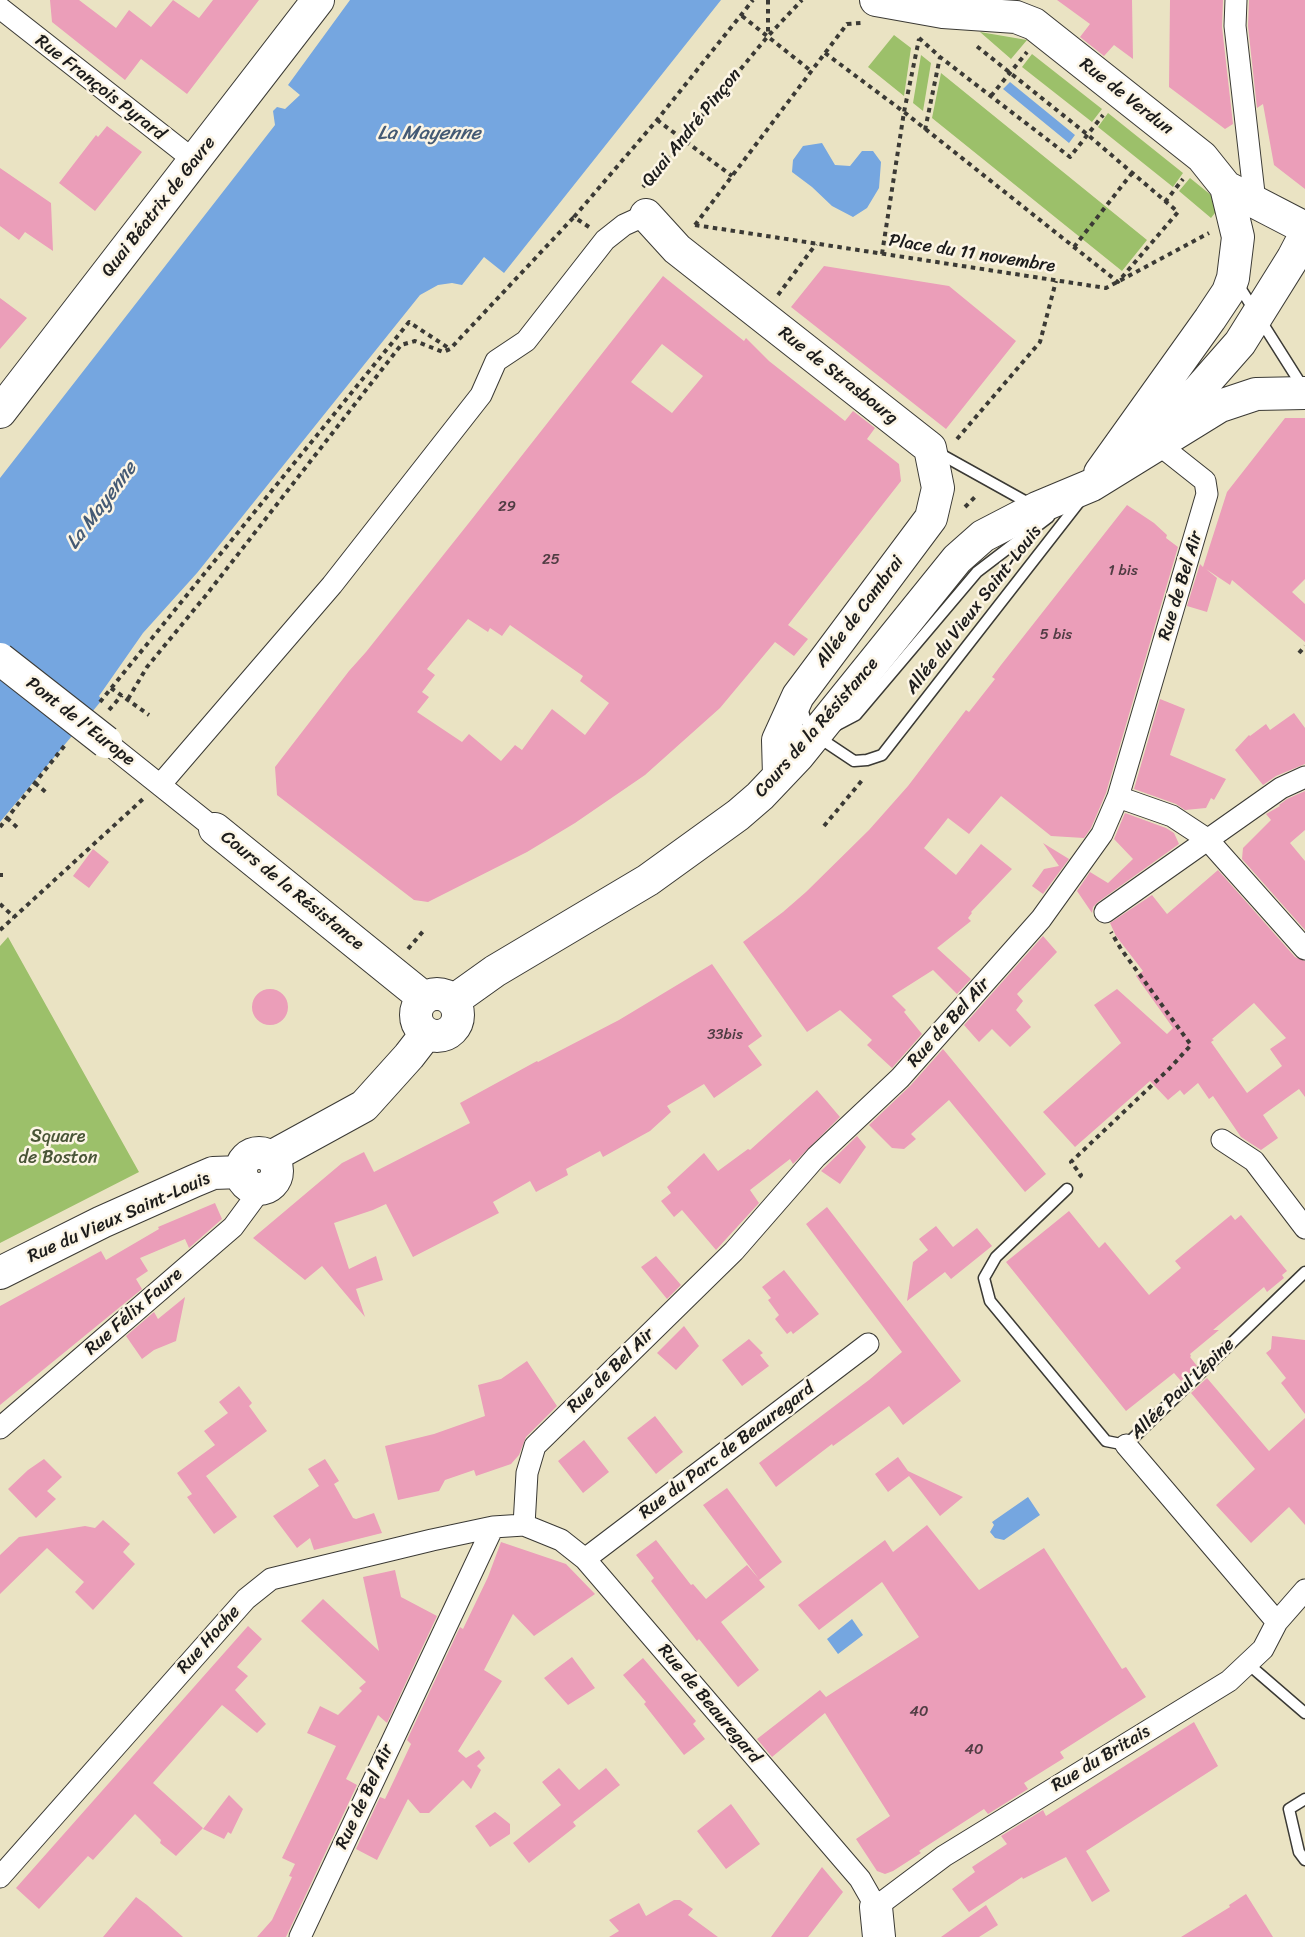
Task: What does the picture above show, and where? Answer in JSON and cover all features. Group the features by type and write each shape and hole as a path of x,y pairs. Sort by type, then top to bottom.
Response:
{"main road":[{"name":"Quai Béatrix de Gavre","path":"0,412 318,0"},
{"name":"Rue de Verdun","path":"876,0 943,12 1015,8 1202,157 1245,211 1238,237 1233,278 1228,292 1092,485"},
{"path":"1245,211 1305,228"},
{"name":"Rue de Strasbourg","path":"650,220 676,249 940,448"},
{"name":"Rue de Verdun","path":"1122,442 1189,401 1233,351 1258,315 1305,235"},
{"path":"1037,508 1092,485 1220,406 1256,393 1305,392"},
{"name":"Allée de Cambrai","path":"779,776 778,740 798,696 931,518 938,488 940,448"},
{"name":"Cours de la Résistance","path":"215,829 439,999 495,971 648,880 738,815 760,796 815,735 957,559 993,530 1037,508"},
{"name":"Pont de l'Europe","path":"0,658 106,742"},
{"path":"251,1181 272,1184 276,1179 277,1167 271,1157 364,1106 426,1034 421,1030 415,1016 419,1003 439,999"},
{"name":"Rue du Vieux Saint-Louis","path":"0,1273 102,1222 213,1173 251,1181"}],"street":[{"path":"1236,0 1235,26 1245,211"},
{"name":"Rue François Pyrard","path":"6,11 195,161"},
{"path":"160,785 332,585 481,395 496,361 526,341 605,240 624,225 650,220"},
{"name":"Rue de Bel Air","path":"524,1525 527,1473 535,1446 734,1251 816,1157 900,1078 1041,919 1102,834 1118,797 1207,495 1205,482 1157,443"},
{"name":"Pont de l'Europe","path":"106,742 160,785"},
{"path":"1105,912 1281,788 1305,777"},
{"name":"Cours de la Résistance","path":"160,785 215,829"},
{"path":"1118,797 1172,816 1207,840 1305,949"},
{"path":"1222,1140 1254,1161 1305,1228"},
{"name":"Rue Félix Faure","path":"0,1428 233,1227 251,1181"},
{"name":"Rue du Parc de Beauregard","path":"585,1558 868,1344"},
{"name":"Allée Paul Lépine","path":"1126,1444 1277,1622"},
{"name":"Rue de Beauregard","path":"493,1527 524,1525 561,1540 585,1558 860,1879 877,1922"},
{"name":"Rue de Bel Air","path":"300,1937 493,1527"},
{"name":"Rue Hoche","path":"0,1877 246,1599 271,1579 493,1527"},
{"name":"Rue du Britais","path":"877,1922 944,1856 1229,1681 1263,1649 1277,1622 1305,1590"}],"lane":[{"path":"1233,278 1305,392"},
{"name":"Rue de Strasbourg","path":"940,448 1037,508"},
{"path":"815,735 856,715 977,572 1092,485"},
{"name":"Allée du Vieux Saint-Louis","path":"882,755 1092,485"},
{"path":"798,696 805,718 815,735 854,761 882,755"},
{"path":"1067,1189 996,1257 984,1278 990,1301 1106,1441 1126,1444"},
{"name":"Allée Paul Lépine","path":"1126,1444 1305,1272"},
{"path":"1247,1663 1305,1713"},
{"path":"1305,1799 1289,1809 1299,1852 1305,1860"}],"path":[{"path":"128,699 147,667 207,594 401,345 415,341 443,352 450,349 574,217 657,120 753,0"},
{"path":"768,0 768,36"},
{"name":"Quai André Pinçon","path":"650,220 640,192 768,36 802,0"},
{"path":"742,16 811,71"},
{"path":"882,254 904,112 920,38 940,57 1070,157 1108,108"},
{"path":"689,233 825,53 904,112 1118,282 1178,212 1088,135 967,38"},
{"path":"925,130 940,57"},
{"path":"657,120 732,176"},
{"path":"1165,202 1188,172"},
{"path":"1074,247 1132,173"},
{"name":"Place du 11 novembre","path":"695,225 1106,288 1245,211"},
{"path":"574,217 605,240"},
{"path":"772,303 816,244"},
{"path":"940,448 1040,342 1056,280"},
{"path":"97,705 409,322 450,349"},
{"path":"1299,654 1305,646"},
{"path":"111,688 149,715"},
{"path":"108,711 122,695"},
{"path":"0,827 69,740"},
{"path":"824,826 882,755"},
{"path":"35,783 48,794"},
{"path":"0,930 160,785"},
{"path":"7,818 20,830"},
{"path":"0,904 14,917"},
{"path":"1067,1189 1082,1175 1071,1161 1169,1070 1191,1045 1121,949 1104,922 1105,912"}],"green space":[{"path":"980,32 1027,40 1011,59"},
{"path":"894,35 911,48 904,96 868,67"},
{"path":"1032,54 1102,109 1092,122 1022,67"},
{"path":"921,55 931,63 923,111 913,103"},
{"path":"941,73 1147,240 1122,271 932,118"},
{"path":"1108,113 1183,173 1173,187 1098,127"},
{"path":"1190,178 1222,204 1211,218 1179,191"},
{"name":"Square de Boston","path":"8,937 139,1172 0,1243 0,946"}],"water":[{"name":"La Mayenne","path":"350,0 721,0 504,273 484,257 462,285 452,283 438,285 420,295 197,573 143,633 99,696 102,700 0,822 0,478 275,125 273,111 277,107 285,109 300,95 288,85"},
{"path":"1010,82 1075,135 1069,143 1003,89"},
{"path":"822,143 835,165 850,166 862,151 873,151 881,162 879,188 867,208 853,217 832,206 792,172 793,160 803,146"},
{"path":"1028,1497 1040,1515 1004,1540 995,1538 990,1532 994,1525 992,1522"},
{"path":"852,1619 863,1635 838,1654 827,1639"}],"building":[{"path":"50,0 79,0 116,28 129,10 151,27 173,0 199,18 213,0 259,0 187,94 141,59 125,80 52,22"},
{"path":"1057,0 1132,0 1133,59 1114,45 1104,56 1080,37 1090,24"},
{"path":"1170,0 1223,0 1222,27 1233,124 1225,129 1169,87"},
{"path":"1249,0 1305,0 1305,189 1274,165 1263,104 1257,108 1248,26"},
{"path":"107,126 142,152 95,211 59,183 96,135 98,137"},
{"path":"0,168 51,203 53,251 25,232 19,240 0,226"},
{"path":"824,266 949,286 1016,341 946,429 791,307"},
{"path":"663,276 744,341 746,338 769,361 845,421 853,411 875,428 867,439 899,464 901,481 788,625 808,639 794,656 775,642 720,708 645,775 575,823 527,852 428,902 414,900 277,795 275,767","holes":["662,344 703,376 672,413 631,382","468,619 488,632 490,628 502,636 510,625 583,676 580,681 609,703 585,735 552,709 522,750 515,745 501,761 469,734 462,742 417,712 429,697 422,692 435,675 427,669"]},
{"path":"0,298 27,318 0,349"},
{"path":"1285,418 1305,418 1305,579 1292,592 1305,604 1305,642 1232,580 1230,585 1206,569 1217,578 1207,612 1187,606 1200,564 1203,567 1227,492"},
{"path":"1127,505 1154,523 1167,535 1166,538 1178,547 1106,793 1091,828 1084,838 1051,836 1001,796 969,834 948,818 924,848 956,875 981,844 1012,869 971,912 968,918 971,921 937,948 971,979 957,994 933,970 892,996 906,1010 904,1012 922,1034 892,1068 867,1045 872,1040 840,1010 807,1032 743,942 806,892 869,830 908,786 966,710 969,712 995,679 992,677 1001,665"},
{"path":"1160,699 1185,709 1170,755 1226,779 1214,800 1211,798 1206,808 1185,810 1176,804 1134,789"},
{"path":"1294,713 1305,728 1305,764 1276,776 1263,785 1235,750 1249,735 1266,724 1270,730"},
{"path":"1305,791 1305,830 1290,843 1305,861 1305,930 1242,859 1243,848 1271,820 1266,814 1287,799"},
{"path":"1125,813 1166,828 1174,833 1179,844 1098,902 1093,907 1092,913 1077,891 1090,872 1108,883 1133,859 1114,839"},
{"path":"1043,843 1069,859 1043,894 1032,886 1044,869 1059,866"},
{"path":"93,849 109,862 89,888 73,876"},
{"path":"1218,870 1295,957 1305,961 1305,1097 1299,1089 1263,1115 1278,1138 1261,1150 1241,1137 1213,1096 1209,1099 1198,1083 1184,1095 1180,1090 1168,1100 1150,1081 1075,1147 1043,1112 1121,1043 1094,1005 1117,989 1167,1034 1173,1028 1136,976 1143,971 1116,936 1110,923 1152,895 1167,914","holes":["1254,1003 1286,1038 1270,1049 1282,1066 1247,1093 1211,1042"]},
{"path":"1043,936 1057,952 1017,994 1023,1001 1016,1010 1031,1027 1010,1047 992,1029 979,1042 964,1025"},
{"path":"712,964 762,1036 748,1046 762,1065 714,1098 704,1084 667,1106 671,1112 650,1131 603,1157 600,1151 566,1169 568,1175 536,1192 530,1181 493,1202 499,1213 413,1257 386,1204 334,1223 349,1269 376,1256 383,1280 356,1289 365,1317 322,1266 305,1280 253,1238 342,1163 364,1152 374,1172 470,1123 460,1103 619,1020"},
{"path":"270,989 282,995 288,1007 282,1019 270,1025 258,1019 252,1007 258,995"},
{"path":"943,1049 1046,1174 1025,1192 949,1100 911,1134 916,1139 904,1149 892,1148 869,1125 910,1086"},
{"path":"817,1090 840,1117 793,1164 790,1159 750,1190 759,1203 716,1250 682,1210 674,1217 661,1201 671,1193 667,1187 704,1153 718,1171 748,1149 750,1150"},
{"path":"857,1136 866,1147 840,1184 821,1171"},
{"path":"215,1203 222,1219 189,1248 185,1239 140,1258 148,1271 136,1279 142,1289 0,1405 0,1306 101,1251 106,1260 159,1229 158,1227"},
{"path":"827,1207 961,1381 903,1425 889,1406 833,1446 832,1444 776,1487 759,1463 869,1380 902,1352 806,1224"},
{"path":"1069,1211 1099,1248 1105,1242 1149,1295 1181,1268 1175,1261 1231,1215 1235,1220 1241,1215 1287,1271 1282,1275 1284,1278 1267,1292 1264,1287 1213,1330 1219,1330 1190,1354 1197,1366 1181,1381 1174,1373 1126,1411 1006,1262"},
{"path":"936,1226 953,1247 977,1228 992,1246 951,1279 945,1272 907,1301 913,1262 928,1250 919,1239"},
{"path":"656,1256 681,1285 667,1299 641,1267"},
{"path":"784,1270 819,1314 793,1334 791,1331 787,1334 775,1319 779,1315 768,1300 771,1298 762,1287"},
{"path":"185,1297 176,1341 154,1350 142,1359 126,1336 154,1312 158,1319"},
{"path":"684,1326 699,1346 676,1370 657,1353"},
{"path":"1272,1336 1305,1340 1305,1414 1281,1383 1286,1378 1266,1353 1271,1349"},
{"path":"749,1339 763,1353 760,1355 769,1366 742,1386 722,1360"},
{"path":"527,1361 557,1406 526,1437 519,1455 511,1464 476,1476 474,1470 445,1480 439,1491 398,1500 385,1446 434,1434 485,1416 478,1385 501,1379"},
{"path":"1207,1378 1269,1451 1305,1418 1305,1525 1289,1507 1251,1543 1216,1505 1255,1469 1191,1393"},
{"path":"239,1386 252,1403 249,1406 267,1431 206,1476 237,1517 214,1534 187,1497 192,1494 177,1473 215,1445 204,1431 228,1413 219,1402"},
{"path":"655,1416 683,1452 656,1474 627,1438"},
{"path":"584,1440 609,1472 583,1493 558,1461"},
{"path":"898,1457 908,1471 963,1497 940,1516 909,1476 888,1492 875,1474"},
{"path":"44,1459 62,1477 47,1491 56,1499 36,1518 8,1489"},
{"path":"325,1459 339,1481 334,1484 353,1518 374,1513 382,1533 314,1550 310,1538 297,1548 273,1516 319,1486 308,1469"},
{"path":"727,1488 782,1562 759,1580 765,1587 721,1622 759,1670 738,1687 699,1639 697,1641 651,1581 654,1578 636,1555 656,1540 691,1585 693,1584 706,1599 747,1565 759,1579 703,1505"},
{"path":"103,1520 130,1544 123,1552 135,1564 93,1610 75,1592 84,1582 47,1548 0,1594 0,1555 19,1537 85,1526 95,1528"},
{"path":"927,1525 979,1590 1044,1548 1122,1669 1126,1667 1146,1697 1060,1752 1064,1758 1024,1783 1028,1789 988,1814 984,1809 919,1851 921,1853 885,1874 877,1871 856,1839 890,1816 825,1713 772,1757 757,1739 820,1690 826,1697 919,1637 882,1582 819,1630 798,1605 885,1540 893,1552"},
{"path":"501,1542 566,1564 595,1594 534,1636 513,1614 484,1670 502,1681 458,1751 466,1758 479,1750 485,1758 477,1766 481,1770 471,1789 463,1780 429,1813 420,1813 408,1799 377,1860 356,1849 380,1797 385,1799 396,1776 411,1744 407,1740 460,1627 463,1629 488,1577"},
{"path":"395,1570 401,1597 437,1616 387,1723 378,1715 346,1779 357,1785 286,1937 257,1937 272,1920 292,1877 289,1876 295,1864 282,1858 336,1746 307,1733 320,1706 338,1715 362,1691 359,1688 366,1682 301,1621 323,1599 379,1651 363,1577"},
{"path":"248,1626 262,1639 237,1667 248,1676 235,1690 266,1724 257,1733 222,1705 153,1783 203,1828 176,1856 160,1843 161,1840 135,1814 93,1860 88,1856 39,1909 16,1888"},
{"path":"572,1657 595,1688 568,1705 544,1678"},
{"path":"643,1658 696,1721 693,1724 705,1739 684,1755 644,1704 646,1702 623,1675"},
{"path":"1194,1722 1218,1766 1086,1851 1110,1891 1092,1902 1066,1857 1023,1879 1022,1877 969,1912 952,1889 975,1872 972,1867 1007,1844 1001,1836 1043,1810 1046,1816"},
{"path":"559,1768 579,1790 606,1768 620,1785 573,1822 576,1826 529,1863 513,1843 561,1805 542,1782"},
{"path":"229,1795 243,1809 231,1834 228,1832 224,1839 203,1829"},
{"path":"731,1804 760,1844 726,1869 697,1831"},
{"path":"495,1812 510,1824 510,1834 490,1847 475,1826"},
{"path":"822,1867 843,1892 808,1937 771,1937"},
{"path":"1246,1894 1273,1937 1181,1937 1230,1907 1229,1905"},
{"path":"136,1897 147,1905 183,1937 103,1937"},
{"path":"674,1900 680,1900 693,1909 688,1915 718,1937 609,1937 619,1931 609,1920 639,1903 646,1916"},
{"path":"986,1905 998,1925 979,1937 941,1937"}]}
